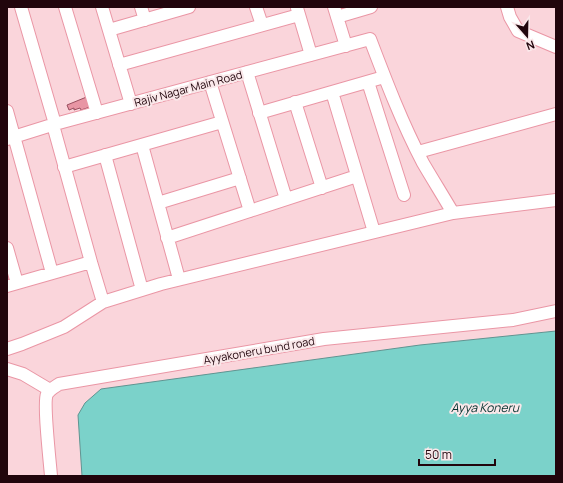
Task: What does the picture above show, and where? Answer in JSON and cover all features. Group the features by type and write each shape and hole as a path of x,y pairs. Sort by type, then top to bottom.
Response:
{"street":[{"path":"21,7 54,125 64,167 103,302"},
{"path":"65,7 97,113"},
{"path":"102,7 131,104"},
{"path":"141,7 145,20"},
{"path":"109,30 189,7"},
{"path":"256,7 262,25"},
{"path":"346,46 335,12 371,7"},
{"path":"507,7 510,17 518,31 556,46"},
{"path":"119,65 262,25 298,11 311,55"},
{"name":"Rajiv Nagar Main Road","path":"11,138 97,113 370,39 384,77"},
{"path":"247,72 286,200"},
{"path":"259,113 384,77 418,152 453,213"},
{"path":"210,82 250,211"},
{"path":"368,82 404,195"},
{"path":"332,92 374,232"},
{"path":"295,102 322,188"},
{"path":"7,111 11,138 52,273"},
{"path":"418,152 556,114"},
{"path":"64,167 222,122"},
{"path":"142,145 179,280"},
{"path":"106,155 142,290"},
{"path":"168,238 357,176"},
{"path":"158,203 240,178"},
{"path":"7,349 64,327 103,302 142,290 453,213 556,200"},
{"path":"7,248 12,285 91,262"},
{"name":"Ayyakoneru bund road","path":"50,390 59,384 324,339 513,320 556,311"},
{"path":"7,369 23,374 50,390 46,395 46,410 51,476"}],"water":[{"name":"Ayya Koneru","path":"556,331 556,476 82,476 78,415 85,403 101,389 420,345"}],"building":[{"path":"89,96 93,106 81,110 80,108 74,110 74,108 69,110 67,105"}]}
